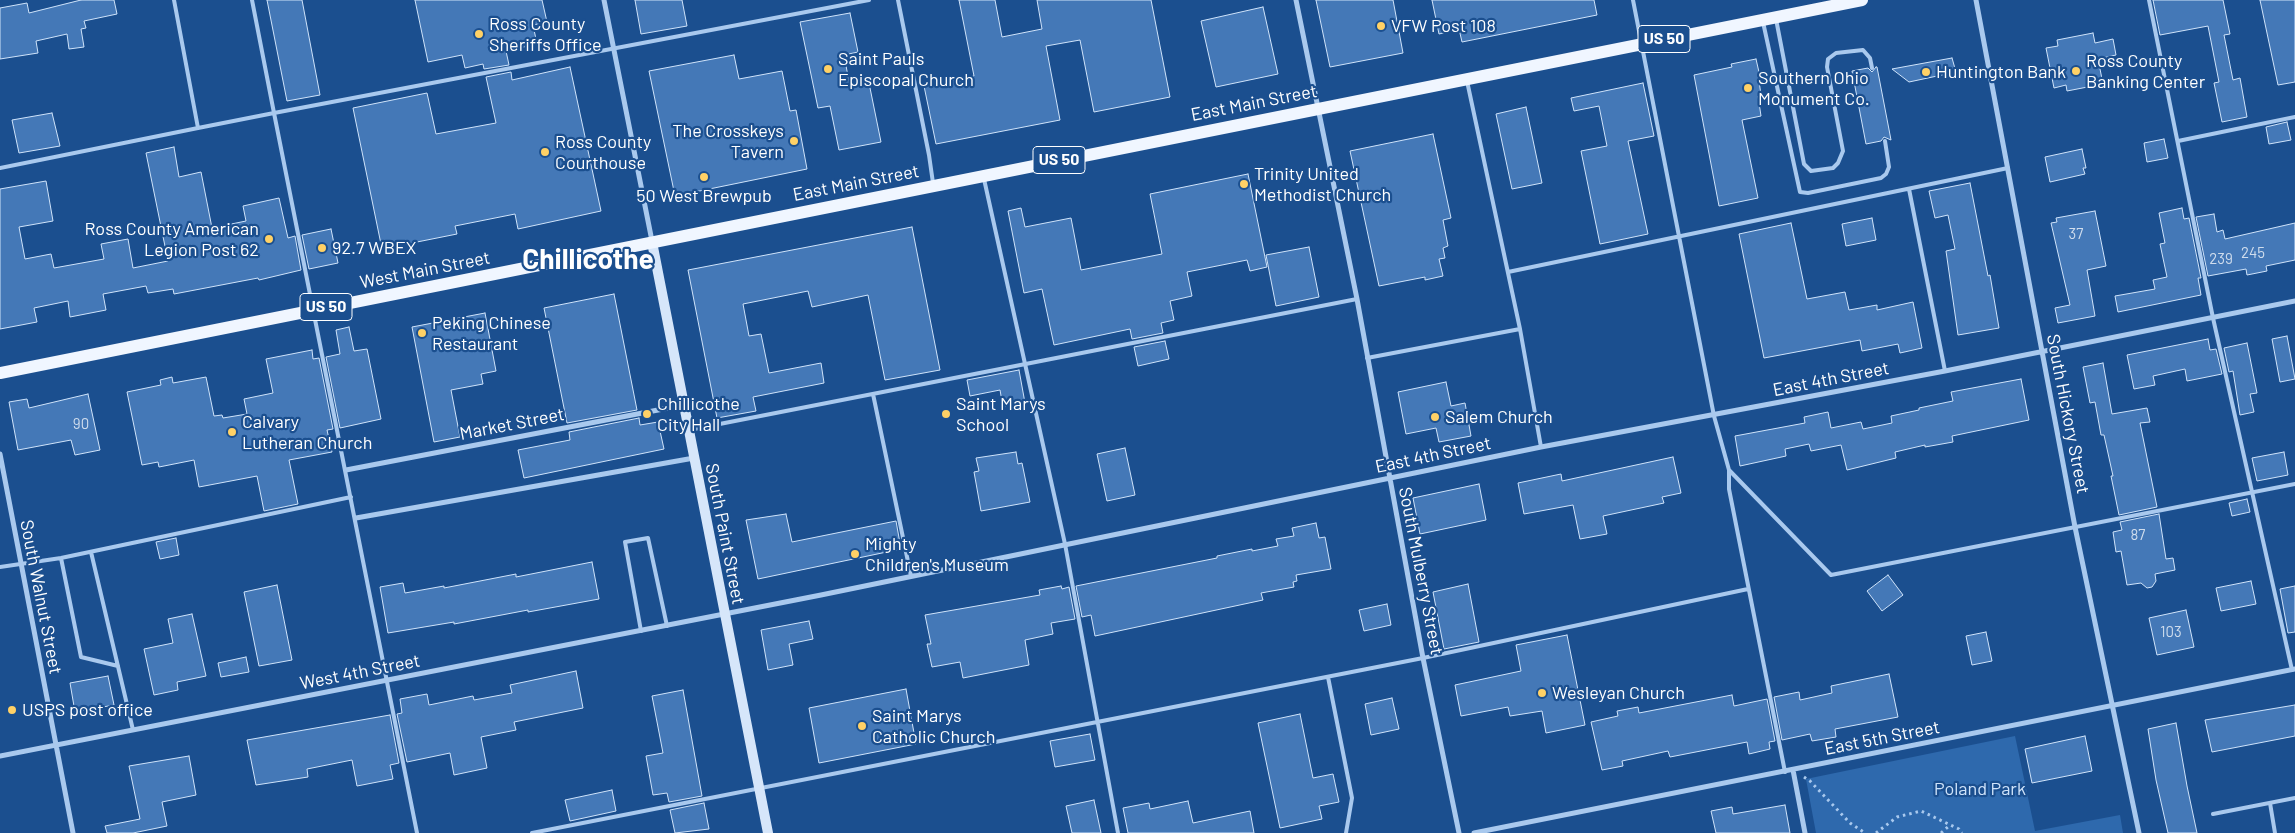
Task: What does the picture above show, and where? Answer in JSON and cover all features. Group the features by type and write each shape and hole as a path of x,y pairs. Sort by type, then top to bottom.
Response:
{"main road":[{"name":"East Main Street","path":"652,242 1854,1"},
{"name":"West Main Street","path":"0,373 652,242"},
{"name":"South Paint Street","path":"652,242 768,833"}],"street":[{"path":"604,0 652,242"},
{"name":"South Mulberry Street","path":"1296,0 1357,299 1424,658 1459,833"},
{"name":"South Hickory Street","path":"1976,0 2075,526 2139,833"},
{"name":"East 4th Street","path":"724,614 1541,447 1714,416 2295,301"},
{"name":"Market Street","path":"346,470 684,404"},
{"name":"South Walnut Street","path":"0,454 74,833"},
{"path":"356,518 694,458"},
{"name":"West 4th Street","path":"0,756 724,614"},
{"name":"East 5th Street","path":"1474,833 2112,707 2294,669"},
{"path":"1793,770 1805,833"}],"lane":[{"path":"174,0 198,128"},
{"path":"252,0 417,833"},
{"path":"0,168 274,113 869,0"},
{"path":"898,0 929,155 933,186"},
{"path":"1633,0 1714,416 1729,470 1729,489 1785,772"},
{"path":"2149,0 2213,318 2294,669"},
{"path":"1776,17 1804,164 1811,171 1833,168 1838,163 1843,151 1827,67 1828,58 1836,53 1863,50 1870,58 1872,68"},
{"path":"1763,20 1800,192 1808,193 1881,178 1886,174 1889,167 1885,141"},
{"path":"1466,79 1520,329 1541,447"},
{"path":"2178,141 2295,117"},
{"path":"1508,272 2008,168"},
{"path":"983,176 1065,544 1118,833"},
{"path":"1909,189 1946,371"},
{"path":"688,430 1357,299"},
{"path":"1367,358 1520,329"},
{"path":"873,394 910,576"},
{"path":"1729,470 1831,575 2295,484"},
{"path":"0,568 91,552 351,497"},
{"path":"641,630 625,542 648,538 666,626"},
{"path":"91,552 133,730"},
{"path":"61,558 81,656 118,666"},
{"path":"532,833 759,790 1424,658 1748,589"},
{"path":"1328,677 1352,798 1346,833"},
{"path":"2213,814 2295,798"},
{"path":"2270,803 2275,833"}],"path":[{"path":"1793,770 1810,781 1850,823 1865,833"},
{"path":"1876,833 1897,817 1921,811 1959,829 1962,833"},
{"path":"1941,833 1950,825"}],"green space":[{"name":"Poland Park","path":"2015,736 2035,831 2120,815 2123,833 1816,833 1806,779"}],"building":[{"path":"81,0 114,0 117,14 84,21 86,28 81,29 84,47 69,49 67,34 36,41 38,53 0,59 0,8 27,3 29,13"},
{"path":"267,0 302,0 320,95 287,101"},
{"name":"Ross County Sheriffs Office","path":"415,0 542,0 547,22 533,25 537,44 506,51 509,65 484,69 483,64 465,68 462,55 428,62"},
{"path":"635,0 682,0 687,26 641,34"},
{"path":"959,0 995,0 1002,37 1042,29 1037,0 1151,0 1170,97 1094,112 1080,40 1046,46 1060,120 936,144 924,86 974,76"},
{"path":"1316,0 1393,0 1403,53 1330,67"},
{"path":"1432,0 1594,0 1597,15 1462,42 1459,29 1439,34"},
{"path":"2153,0 2223,0 2230,34 2224,35 2233,80 2240,78 2247,117 2222,122 2214,83 2219,82 2208,26 2160,35"},
{"path":"2260,0 2295,0 2295,82 2278,85"},
{"path":"1263,7 1278,74 1216,87 1201,21"},
{"name":"Saint Pauls Episcopal Church","path":"850,13 858,52 844,55 850,87 869,83 881,142 839,150 830,106 818,108 800,22"},
{"name":"Ross County Banking Center","path":"2093,33 2095,43 2113,39 2116,55 2098,59 2103,84 2067,91 2066,85 2054,88 2046,48 2058,46 2057,40"},
{"path":"734,55 739,79 782,71 790,111 796,110 807,169 675,196 649,71"},
{"name":"Huntington Bank","path":"1952,58 1956,72 1909,82 1892,69"},
{"path":"1756,59 1761,81 1759,81 1761,95 1758,96 1761,116 1742,120 1758,198 1719,206 1694,75 1732,67 1731,64"},
{"path":"570,67 601,211 518,229 515,214 455,226 457,234 382,249 353,108 427,93 436,134 496,123 486,77 511,72 512,80"},
{"path":"1876,67 1891,140 1884,137 1881,141 1866,144 1852,71 1868,68 1872,72"},
{"path":"1643,83 1654,136 1628,141 1648,234 1600,244 1581,151 1607,146 1599,106 1574,111 1571,98"},
{"path":"1526,107 1542,183 1512,189 1496,114"},
{"path":"52,113 60,146 19,153 12,120"},
{"path":"2287,122 2291,140 2269,144 2266,127"},
{"path":"1433,134 1451,218 1443,220 1448,246 1443,248 1445,258 1439,259 1443,276 1425,280 1425,277 1379,286 1350,151"},
{"path":"2164,139 2168,158 2147,162 2144,143"},
{"path":"174,147 179,177 201,172 212,228 246,221 243,206 279,198 288,238 295,236 301,270 259,280 258,278 174,294 173,289 148,293 146,286 103,294 106,310 70,317 68,301 34,308 37,322 0,329 0,189 46,181 53,221 19,227 25,259 51,254 54,268 104,259 101,244 128,239 133,268 168,261 146,153"},
{"path":"2082,149 2086,168 2083,168 2085,174 2050,182 2045,157"},
{"path":"1248,174 1267,267 1250,271 1247,260 1187,272 1192,296 1170,301 1174,320 1161,323 1163,333 1132,339 1130,329 1054,345 1042,289 1024,293 1008,211 1021,208 1025,227 1071,218 1081,270 1162,254 1150,194"},
{"path":"1970,183 1988,276 1990,275 1999,328 1958,335 1946,251 1955,249 1948,215 1935,218 1929,191"},
{"path":"2182,208 2184,219 2189,218 2201,278 2198,278 2201,295 2118,312 2115,296 2155,289 2153,280 2167,277 2160,244 2165,243 2159,213"},
{"path":"2095,211 2106,266 2087,270 2095,316 2058,323 2055,308 2070,305 2051,223 2057,222 2056,218"},
{"path":"2214,214 2217,232 2223,230 2225,239 2295,223 2295,260 2266,266 2267,271 2247,275 2246,269 2208,276 2196,217"},
{"path":"1872,218 1876,240 1846,246 1842,224"},
{"path":"1791,223 1807,299 1845,292 1849,310 1877,305 1877,310 1913,302 1922,348 1900,353 1898,344 1862,351 1860,340 1764,358 1739,234"},
{"path":"912,227 940,370 885,380 868,295 812,307 808,291 743,304 749,336 761,334 769,373 821,363 824,383 753,397 756,411 717,418 688,270"},
{"name":"92.7 WBEX","path":"331,229 338,263 309,269 302,235"},
{"path":"1309,247 1319,297 1276,306 1266,255"},
{"path":"614,294 637,410 567,423 544,308"},
{"path":"485,313 496,371 481,374 483,384 451,390 460,437 434,442 412,327"},
{"path":"349,327 354,351 367,349 381,419 340,428 326,357 340,354 336,330"},
{"path":"2287,336 2295,379 2280,382 2272,339"},
{"path":"2208,339 2210,350 2216,349 2222,374 2187,381 2185,369 2153,376 2155,385 2134,389 2127,355"},
{"path":"1165,341 1169,359 1138,366 1134,347"},
{"path":"2247,343 2257,393 2250,394 2254,412 2240,415 2233,371 2229,372 2224,348"},
{"name":"Calvary Lutheran Church","path":"312,350 313,359 319,358 333,429 327,430 332,452 289,460 298,504 264,511 257,476 199,487 194,460 159,467 158,462 142,465 127,392 161,385 160,380 172,377 173,383 206,377 214,416 222,415 223,418 247,414 244,399 273,393 266,359"},
{"path":"2103,363 2112,414 2147,408 2150,422 2140,423 2157,507 2119,515 2104,435 2101,435 2095,402 2090,403 2083,367"},
{"path":"1019,370 1025,403 1003,407 1000,390 970,396 967,380"},
{"path":"2021,379 2029,420 1952,436 1953,442 1925,447 1925,445 1895,452 1896,458 1847,470 1841,445 1811,451 1809,444 1785,449 1786,456 1740,466 1735,436 1805,423 1804,417 1828,412 1831,428 1861,422 1863,429 1892,423 1891,416 1953,401 1951,392"},
{"name":"Salem Church","path":"1446,382 1451,406 1465,403 1471,436 1439,442 1436,428 1406,434 1398,392"},
{"path":"88,394 100,450 75,455 71,440 18,450 9,402 27,399 29,408"},
{"path":"639,418 640,425 658,422 664,449 524,478 518,450 570,440 569,432"},
{"path":"1125,448 1135,495 1107,501 1097,454"},
{"path":"1016,452 1018,464 1022,463 1030,502 981,511 974,472 979,471 976,458"},
{"path":"2284,452 2288,475 2257,481 2252,458"},
{"path":"1673,457 1681,493 1662,497 1664,503 1603,516 1607,534 1580,539 1573,505 1524,514 1518,483 1561,474 1562,481"},
{"path":"1479,484 1486,520 1420,534 1413,498"},
{"path":"2247,499 2250,512 2232,516 2229,503"},
{"path":"786,514 792,542 896,521 901,549 758,579 746,520"},
{"path":"2159,514 2166,559 2173,558 2175,570 2155,574 2156,581 2152,587 2147,588 2141,583 2127,585 2121,551 2116,552 2113,532 2122,530 2120,522"},
{"path":"1316,523 1319,538 1325,537 1331,569 1296,575 1297,581 1293,582 1294,587 1261,593 1263,600 1095,636 1091,615 1082,617 1076,586 1217,558 1217,556 1252,549 1252,551 1278,546 1276,539 1294,536 1292,528"},
{"path":"176,538 179,555 160,559 156,542"},
{"path":"592,562 599,599 454,624 454,622 388,633 380,587 403,583 405,593 444,586 444,588 516,574 516,577"},
{"path":"1888,575 1903,595 1882,611 1867,591"},
{"path":"2251,581 2256,604 2221,611 2216,588"},
{"path":"1468,584 1479,642 1444,649 1433,592"},
{"path":"277,585 292,660 259,666 244,592"},
{"path":"1061,586 1062,589 1069,587 1075,619 1051,623 1053,634 1025,640 1029,665 963,678 960,662 932,667 927,644 931,644 925,615 1040,595 1039,590"},
{"path":"2295,586 2295,632 2288,633 2280,589"},
{"path":"1387,604 1391,625 1364,631 1359,610"},
{"path":"2186,610 2194,647 2157,655 2149,618"},
{"path":"192,614 206,676 177,682 178,690 154,695 144,649 173,643 168,619"},
{"path":"809,621 813,639 789,644 793,665 768,670 761,630"},
{"path":"1986,632 1992,661 1972,665 1966,636"},
{"name":"Wesleyan Church","path":"1567,635 1585,725 1546,733 1542,711 1510,716 1508,707 1461,716 1455,685 1521,671 1516,645"},
{"path":"246,657 249,672 221,677 218,663"},
{"path":"576,671 583,708 514,722 516,730 481,737 487,768 454,775 450,753 407,762 397,714 402,713 400,699 427,694 429,705 473,696 474,700 512,693 510,685"},
{"path":"1889,674 1898,717 1835,729 1836,737 1812,741 1810,734 1782,740 1774,697 1799,692 1800,700 1832,693 1831,686"},
{"path":"108,676 114,705 75,712 70,683"},
{"name":"Saint Marys Catholic Church","path":"906,689 916,744 819,763 809,708"},
{"path":"683,690 702,796 669,802 667,793 653,795 646,756 663,753 652,696"},
{"path":"1732,695 1734,706 1767,699 1775,741 1769,742 1770,749 1749,754 1747,742 1670,757 1668,751 1622,761 1623,766 1602,770 1591,722 1618,716 1617,711 1638,707 1639,713"},
{"path":"1392,698 1399,729 1371,735 1365,704"},
{"path":"2295,705 2295,736 2212,752 2205,720"},
{"path":"1300,714 1313,778 1333,774 1339,802 1319,806 1322,819 1280,828 1258,723"},
{"path":"390,715 399,763 390,765 393,779 357,786 352,760 307,769 308,777 256,785 247,740"},
{"path":"2176,723 2197,833 2168,833 2156,780 2148,729"},
{"path":"1090,734 1095,760 1055,767 1050,741"},
{"path":"2085,736 2092,771 2032,783 2025,749"},
{"path":"189,756 196,795 162,802 167,826 133,833 107,833 105,826 140,819 129,766"},
{"path":"612,790 616,811 570,821 565,800"},
{"path":"1094,800 1101,833 1072,833 1066,806"},
{"path":"1188,801 1193,823 1250,811 1254,833 1128,833 1123,808 1149,803 1150,809"},
{"path":"704,803 709,829 675,833 670,810"},
{"path":"1785,805 1790,833 1716,833 1711,811 1732,807 1733,814"}],"place":[{"name":"VFW Post 108","path":"1381,26"},
{"name":"Ross County Sheriffs Office","path":"479,34"},
{"name":"Saint Pauls Episcopal Church","path":"828,69"},
{"name":"Ross County Banking Center","path":"2076,71"},
{"name":"Huntington Bank","path":"1926,72"},
{"name":"Southern Ohio Monument Co.","path":"1748,88"},
{"name":"The Crosskeys Tavern","path":"794,141"},
{"name":"Ross County Courthouse","path":"545,152"},
{"name":"50 West Brewpub","path":"704,177"},
{"name":"Trinity United Methodist Church","path":"1244,184"},
{"name":"Ross County American Legion Post 62","path":"269,239"},
{"name":"92.7 WBEX","path":"322,248"},
{"name":"Peking Chinese Restaurant","path":"422,333"},
{"name":"Chillicothe City Hall","path":"647,414"},
{"name":"Saint Marys School","path":"946,414"},
{"name":"Salem Church","path":"1435,417"},
{"name":"Calvary Lutheran Church","path":"232,432"},
{"name":"Mighty Children's Museum","path":"855,554"},
{"name":"Wesleyan Church","path":"1542,693"},
{"name":"USPS post office","path":"12,710"},
{"name":"Saint Marys Catholic Church","path":"862,726"}],"district":[{"name":"Chillicothe","path":"588,260"}]}
